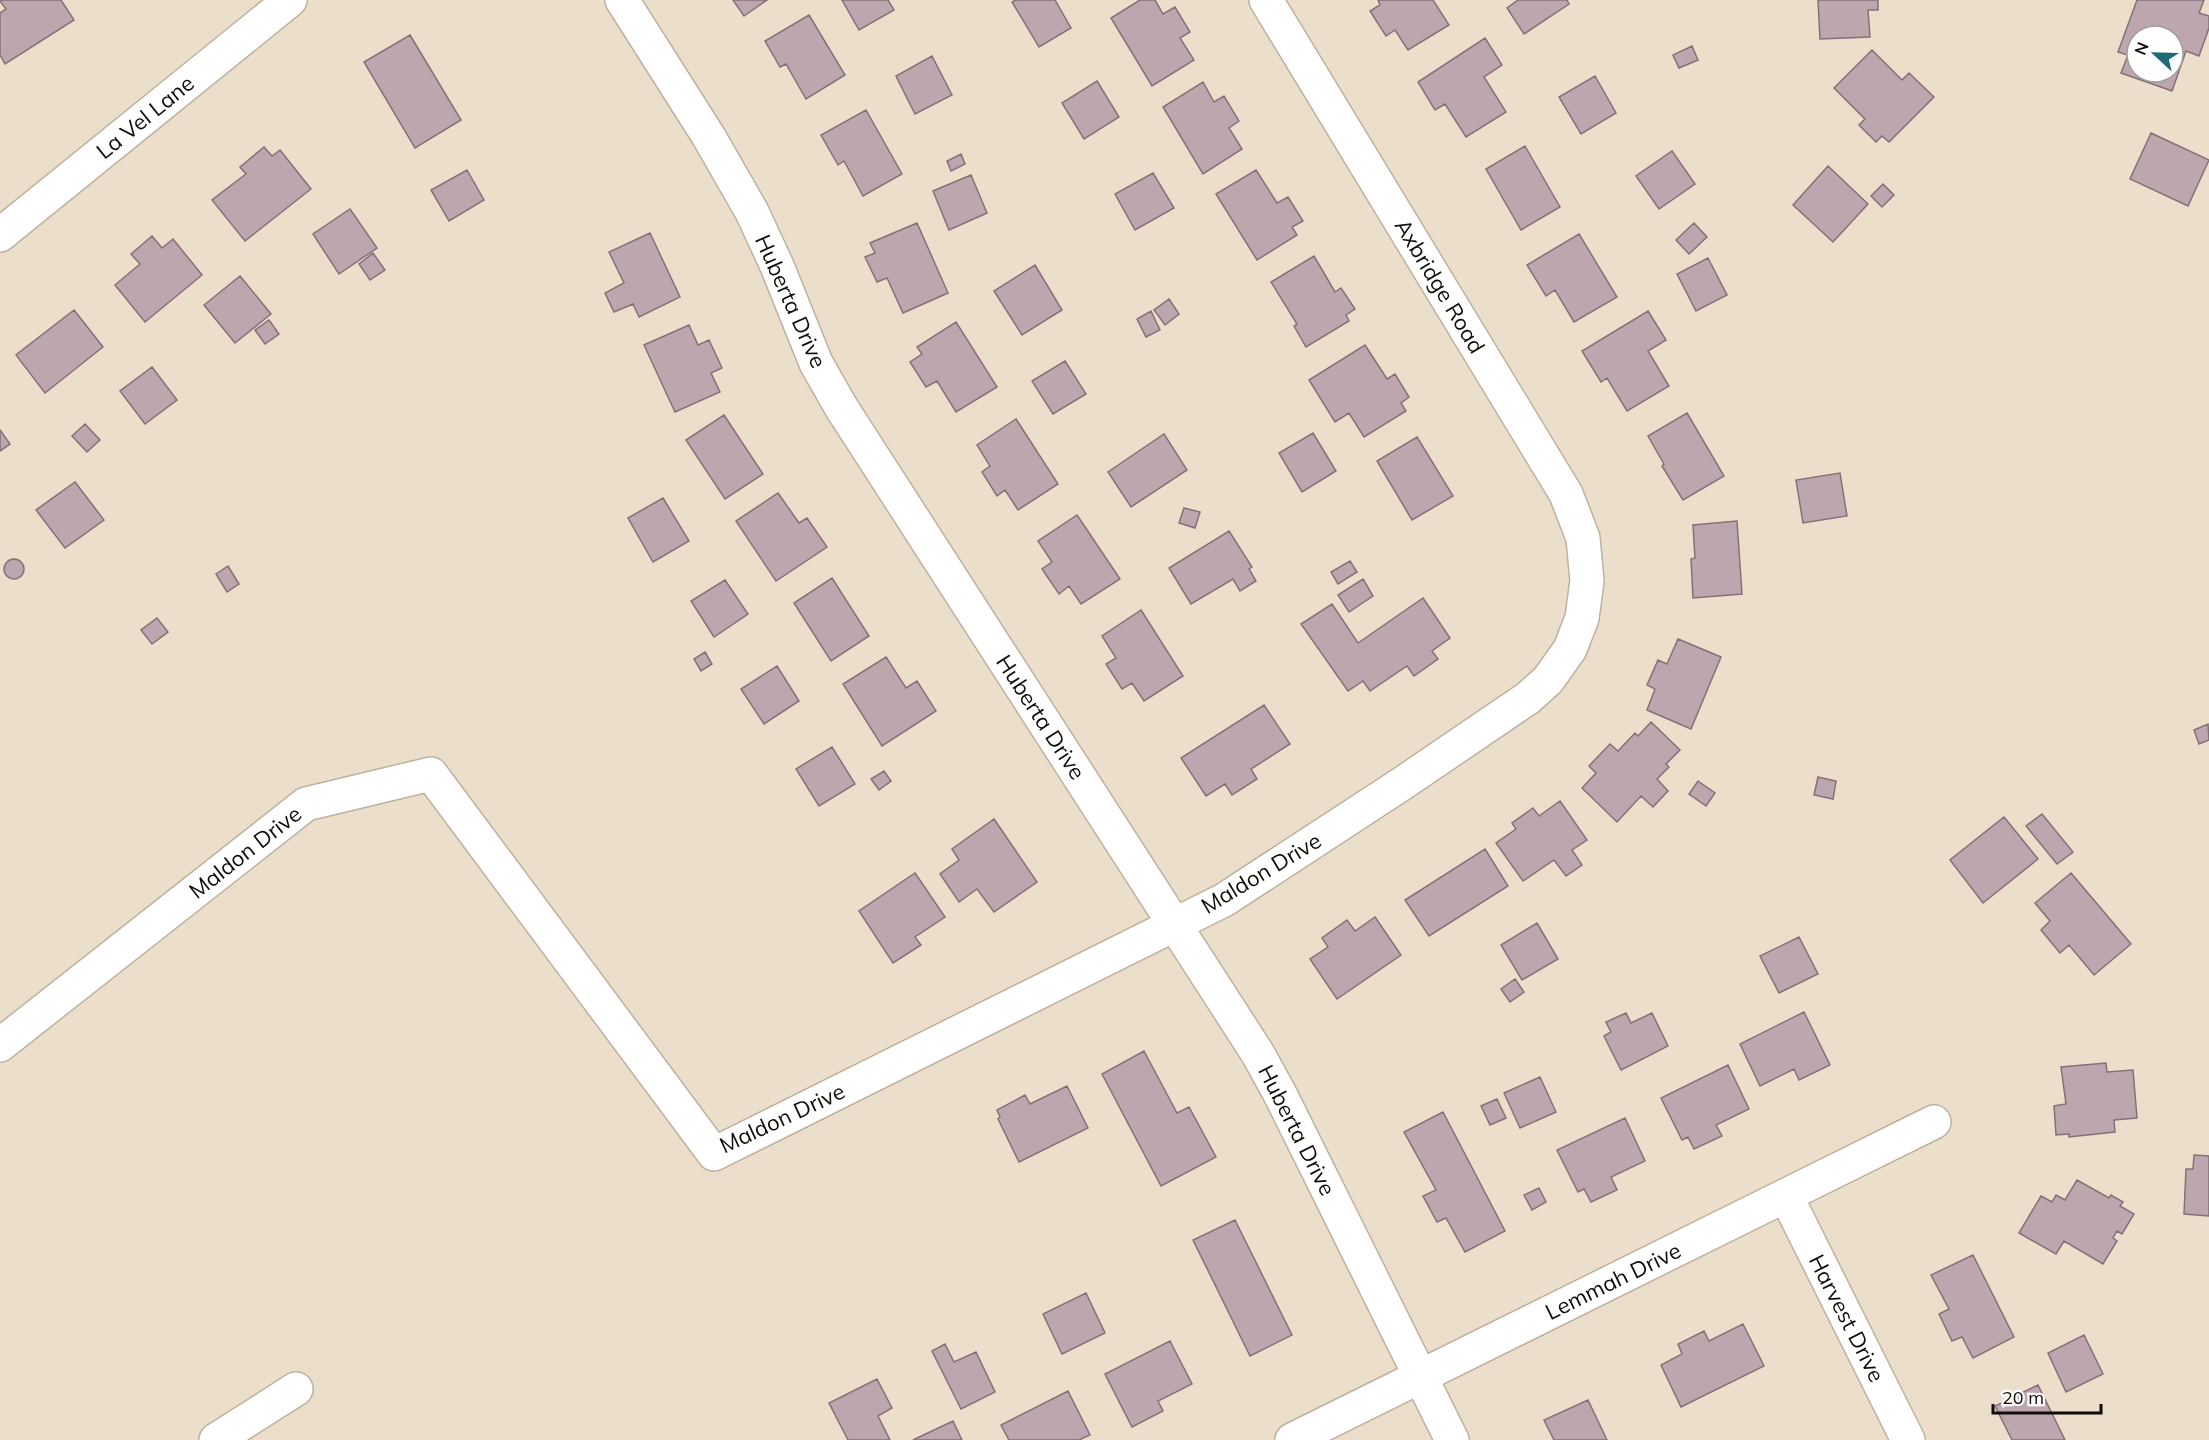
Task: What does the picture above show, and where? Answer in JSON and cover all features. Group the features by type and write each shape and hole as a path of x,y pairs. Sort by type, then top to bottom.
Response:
{"street":[{"name":"La Vel Lane","path":"0,235 290,0"},
{"name":"Huberta Drive","path":"622,0 709,137 752,212 777,266 816,363 841,407 1258,1054 1452,1440"},
{"name":"Axbridge Road","path":"1266,0 1566,494 1583,538 1587,581"},
{"name":"Maldon Drive","path":"0,1045 306,804 431,774 714,1154 1224,900 1528,698 1548,680 1570,649 1582,618 1587,581"},
{"name":"Lemmah Drive","path":"1292,1440 1934,1122"},
{"name":"Harvest Drive","path":"1786,1196 1908,1440"},
{"path":"216,1440 296,1389"}],"building":[{"path":"61,0 74,20 5,64 0,55 0,13 6,9 0,1"},
{"path":"733,0 767,0 744,16"},
{"path":"842,0 888,0 894,10 859,30"},
{"path":"1016,0 1055,0 1071,28 1039,47 1012,2"},
{"path":"1140,0 1155,0 1163,14 1175,7 1190,32 1180,38 1194,60 1152,86 1111,18"},
{"path":"1378,0 1433,0 1449,25 1408,50 1395,30 1386,36 1370,11 1380,5"},
{"path":"1518,0 1567,0 1569,4 1524,34 1507,8"},
{"path":"1818,0 1878,0 1878,10 1868,10 1870,37 1820,39"},
{"path":"2137,0 2204,0 2199,13 2209,16 2209,28 2199,56 2186,51 2185,54 2185,24 2128,24"},
{"path":"809,15 845,75 806,99 786,64 780,67 765,41"},
{"path":"2125,33 2125,54 2118,52"},
{"path":"410,35 461,120 415,148 364,62"},
{"path":"1485,38 1502,65 1484,77 1506,112 1466,137 1445,104 1435,110 1418,82"},
{"path":"1692,46 1698,60 1679,68 1673,55"},
{"path":"1872,50 1902,80 1909,73 1934,97 1889,142 1882,136 1876,142 1859,125 1865,119 1834,88"},
{"path":"932,56 952,95 915,114 896,76"},
{"path":"2125,63 2125,74 2121,73"},
{"path":"1595,76 1616,113 1581,134 1559,97"},
{"path":"1097,81 1119,117 1084,139 1062,103"},
{"path":"1203,82 1214,102 1224,96 1239,121 1229,128 1242,149 1203,174 1163,107"},
{"path":"2152,84 2174,84 2172,91"},
{"path":"866,110 902,174 863,196 844,161 838,165 821,135"},
{"path":"2151,133 2209,160 2188,206 2130,179"},
{"path":"1525,146 1560,207 1521,230 1486,169"},
{"path":"264,147 272,156 280,150 311,189 245,241 212,200 246,174 240,167"},
{"path":"1672,151 1695,184 1659,209 1636,176"},
{"path":"961,154 965,164 951,171 947,161"},
{"path":"1828,166 1868,204 1833,242 1793,205"},
{"path":"467,170 484,200 449,221 431,190"},
{"path":"1256,170 1277,203 1288,197 1303,221 1292,227 1297,235 1257,260 1216,194"},
{"path":"1153,173 1174,208 1135,230 1115,194"},
{"path":"971,175 987,213 949,230 933,191"},
{"path":"1883,184 1894,195 1882,207 1871,196"},
{"path":"350,209 377,248 339,274 313,234"},
{"path":"917,223 948,293 903,313 887,278 877,282 865,257 875,253 870,243"},
{"path":"1694,223 1707,237 1689,254 1676,240"},
{"path":"650,233 680,297 639,317 633,304 614,312 605,293 624,283 609,252"},
{"path":"1579,234 1617,297 1574,322 1555,290 1546,296 1527,265"},
{"path":"152,236 162,248 173,239 202,275 145,322 115,285 140,264 131,254"},
{"path":"373,253 385,270 370,280 359,264"},
{"path":"1314,256 1335,292 1341,288 1355,309 1346,315 1349,321 1306,347 1294,326 1297,324 1271,282"},
{"path":"1708,258 1727,295 1696,311 1677,274"},
{"path":"1035,265 1062,310 1022,335 994,291"},
{"path":"240,276 271,314 235,343 204,305"},
{"path":"1169,299 1179,314 1165,325 1154,310"},
{"path":"74,310 103,347 45,393 16,355"},
{"path":"1151,311 1160,330 1146,337 1137,319"},
{"path":"1648,311 1666,340 1648,351 1669,386 1627,411 1607,378 1601,382 1582,351"},
{"path":"269,320 279,334 265,344 255,330"},
{"path":"956,322 997,387 956,412 937,381 926,387 910,362 922,354 917,347"},
{"path":"689,325 698,345 709,340 722,368 711,373 720,392 675,412 644,345"},
{"path":"1365,345 1387,379 1395,374 1409,397 1401,403 1406,411 1364,437 1349,413 1335,422 1309,380"},
{"path":"1065,361 1086,394 1053,414 1032,381"},
{"path":"152,367 177,400 145,424 120,391"},
{"path":"1687,413 1724,476 1683,500 1662,466 1664,464 1648,436"},
{"path":"724,415 763,474 725,499 686,440"},
{"path":"1016,419 1058,484 1018,510 1005,490 997,496 982,472 990,466 977,445"},
{"path":"85,424 100,440 87,452 72,436"},
{"path":"0,430 10,444 0,451"},
{"path":"1313,433 1336,471 1302,492 1279,453"},
{"path":"1164,434 1187,470 1131,507 1108,472"},
{"path":"1417,437 1453,496 1412,520 1377,461"},
{"path":"1840,473 1847,516 1803,523 1796,480"},
{"path":"75,482 104,520 65,548 36,510"},
{"path":"778,493 799,523 807,518 827,547 776,581 736,521"},
{"path":"663,498 689,541 653,562 628,518"},
{"path":"1184,508 1200,512 1195,528 1179,523"},
{"path":"1077,515 1120,579 1081,604 1069,586 1059,594 1042,569 1052,562 1038,541"},
{"path":"1737,521 1742,594 1693,598 1691,559 1695,558 1693,525"},
{"path":"1229,531 1252,567 1249,569 1256,581 1240,591 1233,579 1191,604 1169,568"},
{"path":"14,559 21,562 24,569 21,576 14,579 7,576 4,569 7,562"},
{"path":"1350,561 1357,572 1338,584 1331,572"},
{"path":"228,566 239,584 227,592 216,574"},
{"path":"832,578 869,636 831,661 794,603"},
{"path":"1363,579 1373,596 1349,612 1338,595"},
{"path":"725,580 748,614 714,637 691,601"},
{"path":"1423,598 1450,638 1432,651 1438,659 1414,676 1407,666 1370,691 1363,681 1348,691 1301,624 1332,604 1358,643"},
{"path":"1141,610 1183,676 1144,701 1132,683 1122,689 1106,664 1116,658 1102,636"},
{"path":"157,618 168,632 152,644 141,630"},
{"path":"1678,639 1721,657 1691,729 1647,710 1655,689 1647,685 1658,660 1667,664"},
{"path":"705,652 712,664 701,671 694,659"},
{"path":"886,657 906,688 917,681 936,711 882,746 843,684"},
{"path":"777,666 799,701 764,724 741,689"},
{"path":"1264,705 1290,744 1251,769 1257,779 1232,795 1225,784 1206,796 1181,758"},
{"path":"1651,722 1680,750 1666,764 1669,767 1657,779 1668,791 1653,807 1641,796 1617,822 1582,788 1596,773 1589,766 1610,744 1618,751 1635,733 1638,736"},
{"path":"2208,724 2209,740 2199,744 2194,730"},
{"path":"832,747 855,784 819,806 796,769"},
{"path":"884,771 891,781 879,790 871,779"},
{"path":"1818,777 1836,781 1833,799 1814,795"},
{"path":"1698,781 1715,793 1706,806 1689,794"},
{"path":"1560,801 1587,840 1572,850 1582,865 1566,876 1554,860 1523,881 1496,843 1516,829 1512,823 1533,808 1539,816"},
{"path":"2042,814 2073,852 2057,864 2026,826"},
{"path":"2004,817 2038,859 1983,903 1950,860"},
{"path":"994,819 1037,882 994,912 977,889 959,902 940,874 959,860 952,849"},
{"path":"1485,849 1508,886 1429,936 1405,900"},
{"path":"915,873 945,917 915,937 921,945 893,963 859,911"},
{"path":"2071,873 2131,944 2094,975 2069,945 2060,953 2041,930 2050,921 2035,903"},
{"path":"1375,917 1401,955 1337,999 1310,959 1328,947 1322,938 1347,920 1355,931"},
{"path":"1537,923 1558,959 1522,980 1501,945"},
{"path":"1799,937 1818,974 1779,993 1760,956"},
{"path":"1515,979 1524,992 1510,1002 1501,989"},
{"path":"1804,1012 1830,1065 1799,1080 1794,1069 1760,1086 1740,1044"},
{"path":"1626,1013 1631,1023 1652,1013 1668,1046 1621,1070 1604,1036 1611,1032 1606,1022"},
{"path":"1144,1051 1177,1113 1189,1107 1216,1157 1161,1186 1102,1074"},
{"path":"2106,1063 2107,1072 2133,1070 2137,1118 2114,1120 2115,1132 2069,1137 2069,1134 2056,1135 2054,1106 2066,1104 2061,1067"},
{"path":"1728,1065 1749,1109 1716,1125 1722,1136 1694,1149 1688,1137 1682,1140 1661,1098"},
{"path":"1540,1077 1556,1112 1520,1128 1504,1093"},
{"path":"1067,1086 1088,1128 1019,1162 998,1119 1000,1117 997,1110 1025,1095 1030,1104"},
{"path":"1497,1099 1506,1118 1490,1125 1481,1106"},
{"path":"1443,1112 1505,1231 1465,1252 1446,1218 1437,1222 1423,1196 1436,1190 1404,1132"},
{"path":"1625,1118 1645,1161 1611,1177 1617,1190 1591,1202 1584,1189 1578,1192 1557,1150"},
{"path":"2194,1155 2209,1156 2209,1216 2184,1214 2186,1169 2193,1169"},
{"path":"2077,1180 2109,1198 2111,1195 2123,1202 2120,1206 2134,1214 2122,1234 2117,1231 2113,1238 2117,1241 2103,1264 2064,1241 2056,1254 2019,1233 2041,1196 2052,1202 2056,1195 2065,1200"},
{"path":"1539,1188 1546,1202 1532,1210 1524,1195"},
{"path":"1235,1220 1292,1335 1250,1356 1193,1240"},
{"path":"1973,1255 2014,1337 1973,1358 1962,1337 1952,1341 1939,1314 1949,1309 1931,1275"},
{"path":"1086,1293 1105,1333 1062,1354 1043,1314"},
{"path":"1743,1324 1764,1366 1681,1407 1661,1365 1682,1354 1678,1344 1704,1331 1709,1341"},
{"path":"2084,1335 2103,1374 2066,1392 2048,1353"},
{"path":"1170,1341 1192,1384 1158,1401 1163,1411 1132,1427 1105,1374"},
{"path":"945,1344 954,1362 976,1352 995,1392 961,1409 932,1351"},
{"path":"877,1379 892,1408 878,1416 890,1440 848,1440 829,1403"},
{"path":"2038,1385 2065,1440 2012,1440 1995,1406"},
{"path":"1068,1391 1090,1435 1079,1440 1009,1440 1001,1425"},
{"path":"1588,1400 1607,1440 1554,1440 1544,1420"},
{"path":"953,1421 962,1440 913,1440"}]}
